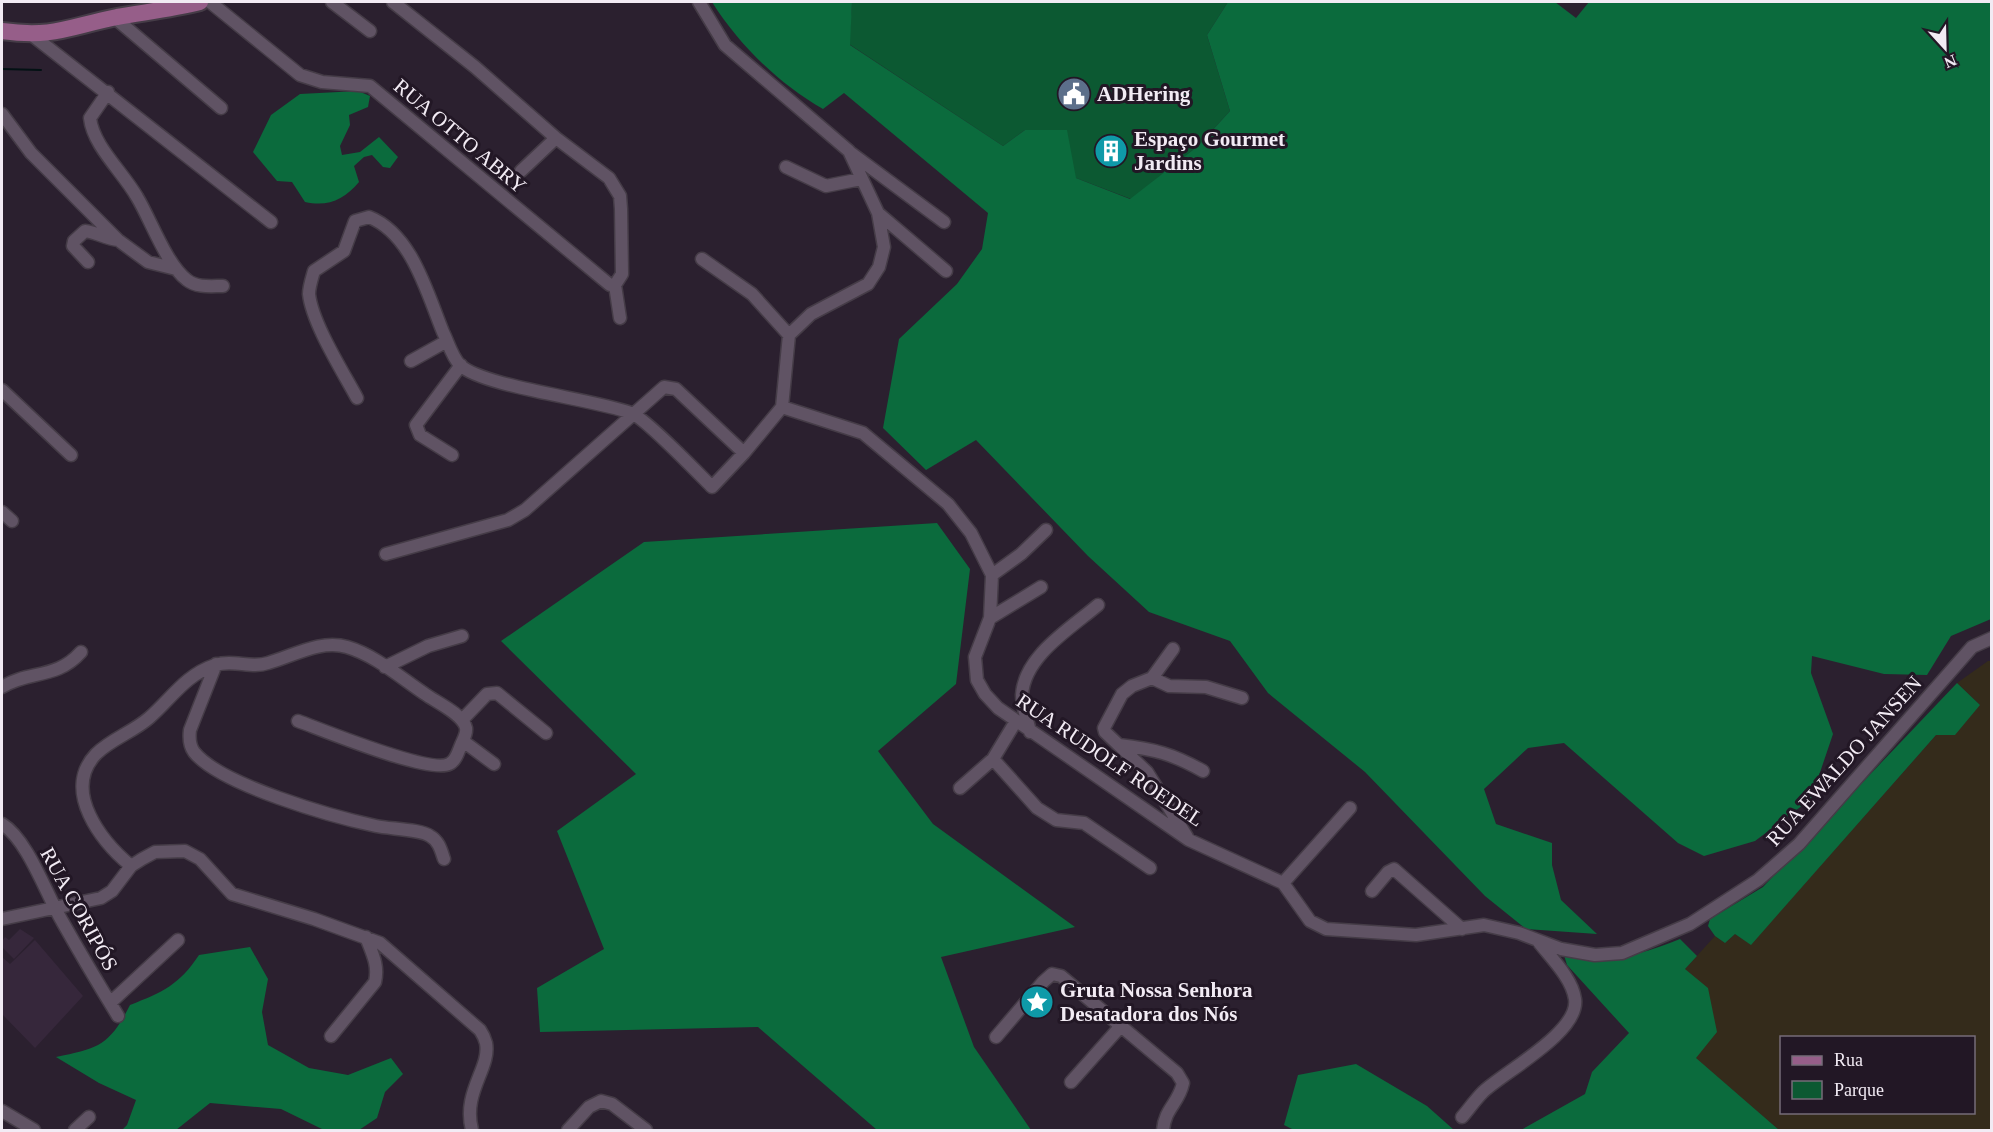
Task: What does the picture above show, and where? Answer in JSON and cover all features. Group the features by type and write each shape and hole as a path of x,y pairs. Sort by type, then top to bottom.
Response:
{"main road":[{"path":"2,31 32,35 71,30 115,18 200,2"}],"street":[{"name":"RUA OTTO ABRY","path":"210,2 300,75 322,82 370,86 455,160 610,285 615,285"},
{"path":"332,2 370,31"},
{"path":"393,2 475,67 556,138 609,178 620,196 622,274 615,285 620,318"},
{"path":"699,2 724,45 849,151 944,222"},
{"path":"115,18 221,108"},
{"path":"32,35 108,92 207,174 271,222"},
{"path":"108,92 90,117 91,127 136,195 176,269 197,285 223,286"},
{"path":"2,114 31,153 118,240 148,262 176,269"},
{"path":"521,171 556,138"},
{"path":"357,398 313,311 309,293 314,271 344,250 355,221 369,217 378,220 398,237 421,277 447,341 460,365 490,380 634,413 712,487 782,407 789,335 810,314 868,284 879,267 884,247 878,213 849,151"},
{"path":"786,167 826,186 861,179"},
{"path":"878,213 946,271"},
{"path":"88,262 74,246 74,241 85,231 92,231 105,239 118,240"},
{"path":"702,259 752,294 789,335"},
{"path":"411,361 447,341"},
{"path":"452,455 420,435 416,425 418,419 460,365"},
{"path":"386,554 508,520 525,510 664,387 676,388 744,453"},
{"path":"2,390 71,455"},
{"name":"RUA RUDOLF ROEDEL","path":"782,407 863,433 948,504 971,533 992,575 990,618 977,646 976,680 985,694 1030,732 1189,840 1283,883"},
{"path":"2,512 12,521"},
{"path":"992,575 1021,554 1046,530"},
{"path":"990,618 1041,587"},
{"path":"1030,732 1022,699 1028,673 1044,651 1098,605"},
{"path":"385,667 418,650 462,636"},
{"name":"RUA EWALDO JANSEN","path":"1538,941 1595,955 1622,953 1689,924 1758,880 1799,844 1972,646 1992,638"},
{"path":"131,866 110,849 95,827 85,796 86,771 96,754 138,728 171,694 194,675 216,664 236,661 257,666 298,652 333,645 348,647 385,667 462,720 466,727 456,758 450,764 442,766 399,758 298,721"},
{"path":"1173,649 1152,678 1131,686 1122,694 1106,720 1104,732 1147,772 1189,840"},
{"path":"2,687 58,670 70,664 81,651"},
{"path":"216,664 190,730 189,741 194,752 207,763 252,788 306,808 375,826 429,834 438,843 444,859"},
{"path":"1152,678 1169,686 1206,687 1242,698"},
{"path":"462,720 487,694 497,693 546,733"},
{"path":"960,788 993,759 1016,721"},
{"path":"463,741 494,764"},
{"path":"1119,745 1153,748 1175,756 1203,771"},
{"path":"993,759 1037,808 1056,820 1084,824 1150,868"},
{"path":"1350,808 1283,883 1310,921 1326,929 1416,936 1484,925 1519,933 1538,941 1571,985 1576,1002 1573,1013 1556,1036 1484,1092 1462,1117"},
{"name":"RUA CORIPÓS","path":"2,821 17,839 33,865 55,909 118,1016"},
{"path":"2,919 101,898 112,891 131,866 155,852 185,851 200,859 224,888 232,894 366,937 393,953 480,1030 486,1043 469,1106 472,1131"},
{"path":"1372,891 1388,872 1394,869 1462,929"},
{"path":"331,1036 375,982 378,972 366,937"},
{"path":"110,1003 178,940"},
{"path":"996,1037 1043,981 1056,973 1177,1073 1183,1083 1181,1092 1166,1112 1163,1131"},
{"path":"1071,1082 1120,1026"},
{"path":"568,1131 589,1107 602,1101 612,1104 646,1131"},
{"path":"2,1112 34,1131"},
{"path":"75,1131 89,1117"}],"shaded area":[{"path":"1991,661 1991,1130 1779,1130 1695,1058 1685,969 1715,936 1725,943 1735,934 1751,944 1936,735 1980,705 1957,683"},
{"path":"20,929 34,938 14,959 2,947 2,941 5,937 9,940"},
{"path":"35,940 83,996 35,1048 2,1014 2,957 10,964"}],"green space":[{"path":"712,2 852,2 850,45 1003,146 1025,130 1067,130 1076,178 1130,199 1198,146 1230,111 1207,35 1228,2 1555,2 1576,18 1589,2 1991,2 1991,619 1951,636 1927,675 1884,674 1812,656 1811,673 1833,734 1811,799 1755,841 1704,856 1678,843 1564,743 1528,748 1484,789 1496,824 1552,843 1552,865 1561,900 1597,934 1526,929 1485,896 1365,772 1268,693 1230,641 1149,612 1088,556 976,440 926,470 883,428 899,339 957,284 982,249 988,213 844,93 823,109 791,88 747,48"},
{"name":"ADHering","path":"852,2 1228,2 1207,35 1230,111 1198,146 1131,199 1076,178 1025,130 1003,146 849,44"},
{"path":"358,91 370,96 368,107 349,115 350,125 340,146 342,155 360,152 379,137 398,157 390,168 383,167 372,155 364,157 354,166 359,182 341,198 321,204 305,202 292,182 277,181 253,152 271,115 300,94"},
{"path":"937,523 970,569 956,684 878,751 933,824 1075,927 941,957 974,1047 1031,1130 877,1130 758,1027 540,1032 537,988 604,949 557,831 636,774 501,641 644,542"},
{"path":"1957,683 1980,705 1955,735 1936,735 1751,945 1735,934 1725,943 1715,936 1708,926 1710,919 1763,887"},
{"path":"1680,939 1697,956 1685,969 1708,988 1717,1032 1696,1058 1779,1130 1521,1130 1585,1094 1592,1072 1629,1033 1567,965 1564,955 1593,959 1623,957"},
{"path":"250,947 268,979 262,1012 268,1045 309,1068 348,1075 391,1058 403,1074 385,1092 377,1118 359,1130 324,1130 281,1109 210,1103 176,1130 122,1130 127,1125 136,1100 99,1083 56,1057 83,1051 101,1043 116,1029 130,1005 152,996 177,981 199,955"},
{"path":"1356,1064 1427,1106 1454,1130 1294,1130 1284,1125 1298,1075"}],"waterway":[{"path":"2,69 41,70"}],"place":[{"name":"ADHering","path":"1074,94"},
{"name":"Espaço Gourmet Jardins","path":"1111,151"},
{"name":"Gruta Nossa Senhora Desatadora dos Nós","path":"1037,1002"}]}
